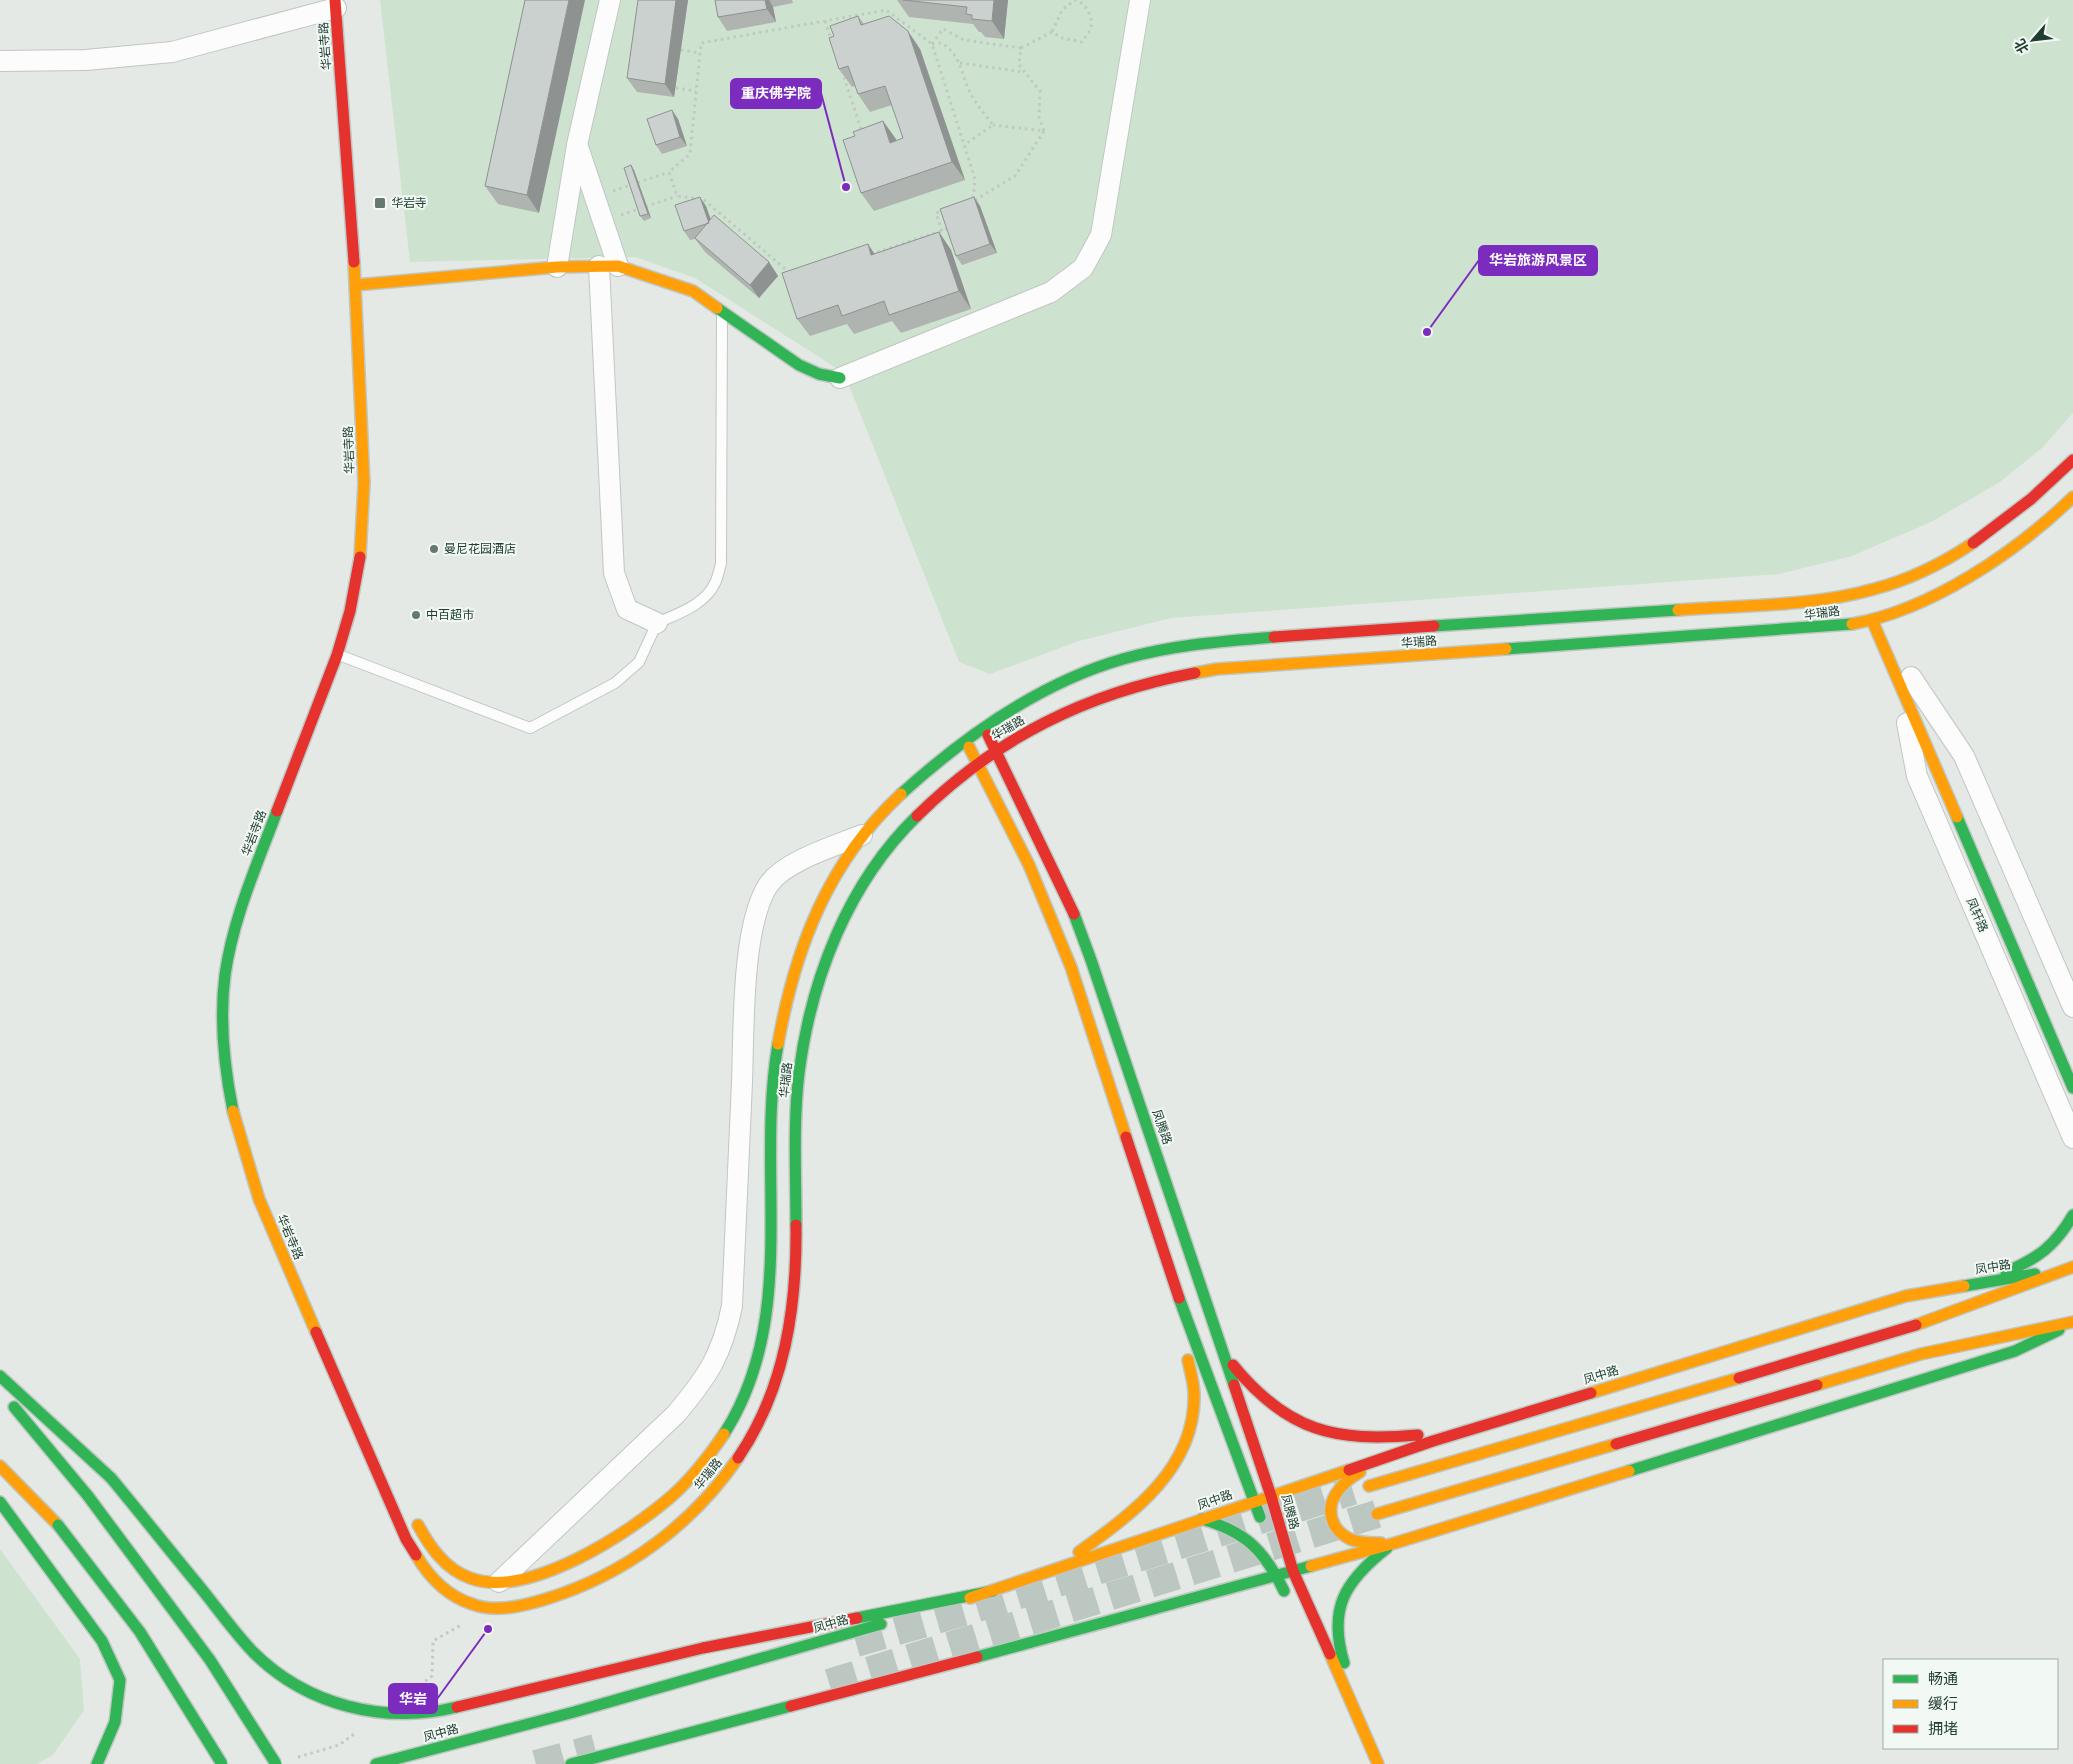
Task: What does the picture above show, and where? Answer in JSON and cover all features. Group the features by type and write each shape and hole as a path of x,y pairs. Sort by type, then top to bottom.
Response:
{"street":[{"path":"557,267 577,145 610,0"},
{"path":"356,285 557,267 608,266 693,290 799,365 819,374 840,378 1051,292 1083,268 1101,235 1140,0"},
{"path":"0,61 86,60 172,52 336,4"},
{"name":"华岩寺路","path":"336,4 356,285 364,483 363,526 359,567 350,611 337,655 242,904 231,942 225,976 222,1012 223,1052 228,1088 246,1161 259,1199 406,1539 424,1570 441,1588 456,1598 487,1609"},
{"path":"577,145 603,222 608,266 614,573 627,609 657,623"},
{"name":"华瑞路","path":"499,1582 520,1580 542,1574 579,1557 620,1534 658,1508 690,1477 721,1439 744,1398 758,1360 767,1312 771,1261 771,1114 782,1022 794,970 815,913 833,879 862,835 894,800 965,740 1038,694 1079,674 1123,659 1168,649 1220,641 1804,601 1848,595 1882,587 1932,567 1979,540 2050,484 2073,460"},
{"name":"华瑞路","path":"487,1609 509,1608 551,1598 592,1580 635,1557 676,1528 709,1496 741,1456 764,1413 781,1367 791,1318 794,1267 796,1117 806,1029 820,979 836,934 857,893 885,852 919,814 946,788 978,763 1046,722 1095,700 1130,688 1176,676 1217,669 1814,628 1872,620 1887,620 1991,563 2031,534 2073,497"},
{"name":"凤轩路","path":"1872,620 1906,677 1937,737"},
{"name":"凤轩路","path":"1906,677 1935,767 2073,1088"},
{"name":"凤轩路","path":"1906,677 1964,756 2073,1007"},
{"name":"凤轩路","path":"1906,677 1917,776 2073,1138"},
{"name":"凤腾路","path":"984,727 1066,896 1092,960 1272,1496 1293,1571 1378,1764"},
{"name":"凤腾路","path":"965,740 1029,865 1072,967 1177,1294 1253,1502 1268,1528 1286,1547 1296,1554 1330,1560"},
{"path":"412,1512 430,1547 443,1561 459,1573 477,1581 499,1582 686,1402 709,1372 726,1334 732,1306 747,971 757,911 768,885 790,865 862,835"},
{"path":"1982,1283 2033,1260 2056,1242 2073,1214"},
{"path":"1369,1486 1910,1328 2069,1268"},
{"name":"凤中路","path":"376,1764 574,1712 994,1591 1433,1441 1906,1296 2069,1268"},
{"path":"1057,1568 1123,1520 1154,1492 1180,1458 1191,1427 1194,1394 1177,1294"},
{"path":"2015,1351 2073,1323"},
{"path":"1377,1514 1921,1354 2073,1323"},
{"path":"571,1764 1395,1543 2015,1351 2063,1339"},
{"path":"1224,1353 1243,1380 1261,1397 1281,1412 1303,1424 1325,1431 1346,1436 1387,1438 1476,1428"},
{"path":"0,1376 111,1478 253,1652 288,1681 318,1697 360,1710 403,1714 446,1710 703,1648 994,1591"},
{"path":"0,1390 88,1496 175,1609 247,1712 276,1764"},
{"path":"1395,1543 1367,1543 1346,1537 1338,1529 1332,1516 1330,1503 1335,1491 1345,1480 1433,1441"},
{"path":"0,1466 58,1525 140,1632 222,1764"},
{"path":"0,1502 102,1641 120,1680 116,1722 101,1759 97,1764"},
{"path":"1202,1519 1224,1525 1241,1534 1267,1561 1288,1602"},
{"path":"1378,1764 1364,1713 1342,1658 1337,1626 1339,1609 1344,1594 1360,1569 1395,1543"},
{"path":"475,1750 574,1712"}],"lane":[{"path":"337,655 530,728 615,683 639,662 657,623 685,610 704,598 715,584 721,564 722,310"}],"path":[{"path":"932,44 944,29 964,40 1021,48 1052,32 1062,10 1075,0 1082,2 1090,13 1091,28 1082,42 1062,38 1052,32"},
{"path":"595,198 669,172 690,154 701,43 886,10 932,44 975,179 974,200"},
{"path":"825,21 834,48"},
{"path":"932,44 942,43 953,50 960,63 971,96 993,125"},
{"path":"1021,48 1019,65 1040,91 1039,117 1044,131"},
{"path":"681,50 700,53"},
{"path":"960,63 1023,72"},
{"path":"840,66 865,140"},
{"path":"676,88 696,91"},
{"path":"964,145 993,125 1044,131"},
{"path":"966,202 974,200 1014,176 1044,131"},
{"path":"669,172 677,196"},
{"path":"603,222 677,196 703,199 796,278"},
{"path":"942,231 936,213 951,208"},
{"path":"869,254 950,228"}],"green space":[{"path":"380,0 2073,0 2073,413 2042,448 2000,482 1931,522 1852,556 1779,574 1171,618 1079,641 990,674 959,662 844,373 695,278 635,257 410,262"},
{"path":"0,1549 80,1659 84,1710 53,1755 37,1764 0,1764"}],"building":[{"path":"525,0 569,0 527,195 485,186"},
{"path":"638,0 676,0 665,84 627,78"},
{"path":"715,0 765,0 767,9 718,17"},
{"path":"903,0 994,0 992,21 972,19 972,15 966,14 967,7"},
{"path":"858,16 861,25 889,16 908,31 952,162 861,193 843,140 855,136 853,132 883,121 890,143 903,138 885,86 858,94 848,66 839,69 829,38 834,36 830,26"},
{"path":"672,110 680,137 656,145 647,119"},
{"path":"631,165 648,214 640,216 624,168"},
{"path":"700,197 709,223 684,231 675,205"},
{"path":"974,197 990,244 956,256 940,209"},
{"path":"714,215 769,262 750,285 695,238"},
{"path":"939,232 959,291 889,315 884,301 842,316 838,305 797,319 782,273 868,244 871,255"}],"tunnel":[{"path":"856,1643 971,1610 1353,1491"},
{"path":"829,1683 1377,1514"},
{"path":"536,1764 595,1748"}],"traffic: fast":[{"path":"717,308 799,365 819,374 840,378"},
{"path":"1434,626 1678,610"},
{"path":"1506,649 1852,624"},
{"path":"901,794 951,752 1004,714 1062,682 1092,669 1160,650 1274,637"},
{"path":"233,1111 223,1043 222,1009 225,975 240,912 277,811"},
{"path":"796,1225 795,1149 797,1092 805,1038 823,968 837,934 871,871 893,842 917,816"},
{"path":"1957,817 2073,1088"},
{"path":"1074,914 1234,1385"},
{"path":"724,1434 747,1389 761,1342 768,1293 771,1244 772,1093 778,1044"},
{"path":"2006,1272 2027,1262 2045,1250 2059,1235 2073,1215"},
{"path":"1964,1286 2035,1274"},
{"path":"1179,1298 1260,1517"},
{"path":"1629,1471 2015,1351 2059,1330"},
{"path":"0,1376 111,1478"},
{"path":"14,1407 88,1496"},
{"path":"111,1478 239,1636 253,1652 274,1670 297,1685 322,1697 348,1706 374,1711 402,1713 429,1712 457,1707"},
{"path":"88,1496 210,1660 276,1764"},
{"path":"0,1502 102,1641 120,1680 115,1722 97,1764"},
{"path":"1202,1519 1231,1530 1252,1544 1269,1564 1284,1591"},
{"path":"58,1525 140,1632 222,1764"},
{"path":"1344,1663 1339,1644 1338,1627 1339,1612 1343,1598 1350,1585 1360,1573 1387,1548"},
{"path":"977,1657 1311,1566"},
{"path":"857,1618 993,1591"},
{"path":"376,1764 574,1712 881,1624"},
{"path":"571,1764 791,1706"}],"traffic: slow":[{"path":"354,262 364,483 360,557"},
{"path":"356,285 557,267 618,266 693,291 717,308"},
{"path":"1852,624 1882,617 1912,606 1971,576 2026,538 2073,497"},
{"path":"1678,610 1801,602 1850,595 1913,576 1938,564 1973,543"},
{"path":"1872,620 1957,817"},
{"path":"1195,673 1217,669 1506,649"},
{"path":"969,747 1029,865 1071,967 1126,1137"},
{"path":"778,1044 794,974 819,908 834,878 853,848 875,820 901,794"},
{"path":"233,1111 259,1199 316,1332"},
{"path":"1916,1325 2073,1267"},
{"path":"1591,1393 1906,1296 1964,1286"},
{"path":"1817,1385 1921,1354 2073,1322"},
{"path":"1079,1552 1140,1504 1173,1466 1184,1444 1192,1420 1194,1390 1188,1360"},
{"path":"1369,1486 1739,1378"},
{"path":"418,1525 439,1556 461,1574 470,1578 494,1582 520,1580 578,1559 632,1527 673,1495 687,1481 724,1434"},
{"path":"1377,1514 1616,1444"},
{"path":"416,1555 439,1585 455,1596 472,1604 481,1607 499,1608 519,1606 546,1599 575,1589 602,1576 629,1562 654,1545 700,1505 738,1458"},
{"path":"0,1466 58,1525"},
{"path":"970,1598 1349,1470"},
{"path":"1311,1566 1395,1543 1629,1471"},
{"path":"1360,1472 1346,1482 1335,1494 1331,1509 1332,1518 1338,1530 1350,1539 1361,1542 1381,1543"},
{"path":"1330,1654 1378,1764"}],"traffic: jam":[{"path":"335,0 354,262"},
{"path":"1973,543 2031,499 2073,460"},
{"path":"277,811 337,655 350,611 360,557"},
{"path":"1274,637 1434,626"},
{"path":"917,816 947,788 978,764 1011,742 1045,723 1080,706 1117,693 1195,673"},
{"path":"988,735 1074,914"},
{"path":"1126,1137 1179,1298"},
{"path":"738,1458 754,1432 767,1404 785,1346 794,1286 796,1225"},
{"path":"1739,1378 1916,1325"},
{"path":"316,1332 406,1539 416,1555"},
{"path":"1233,1365 1253,1388 1273,1405 1315,1428 1337,1434 1362,1436 1418,1435"},
{"path":"1234,1385 1271,1496 1293,1571 1330,1654"},
{"path":"1616,1444 1817,1385"},
{"path":"1349,1470 1433,1441 1591,1393"},
{"path":"703,1648 857,1618"},
{"path":"457,1707 703,1648"},
{"path":"791,1706 977,1657"}],"place":[{"name":"重庆佛学院","path":"846,187"},
{"name":"华岩寺","path":"380,203"},
{"name":"华岩旅游风景区","path":"1427,332"},
{"name":"曼尼花园酒店","path":"434,549"},
{"name":"中百超市","path":"416,615"},
{"name":"华岩","path":"488,1629"}]}
